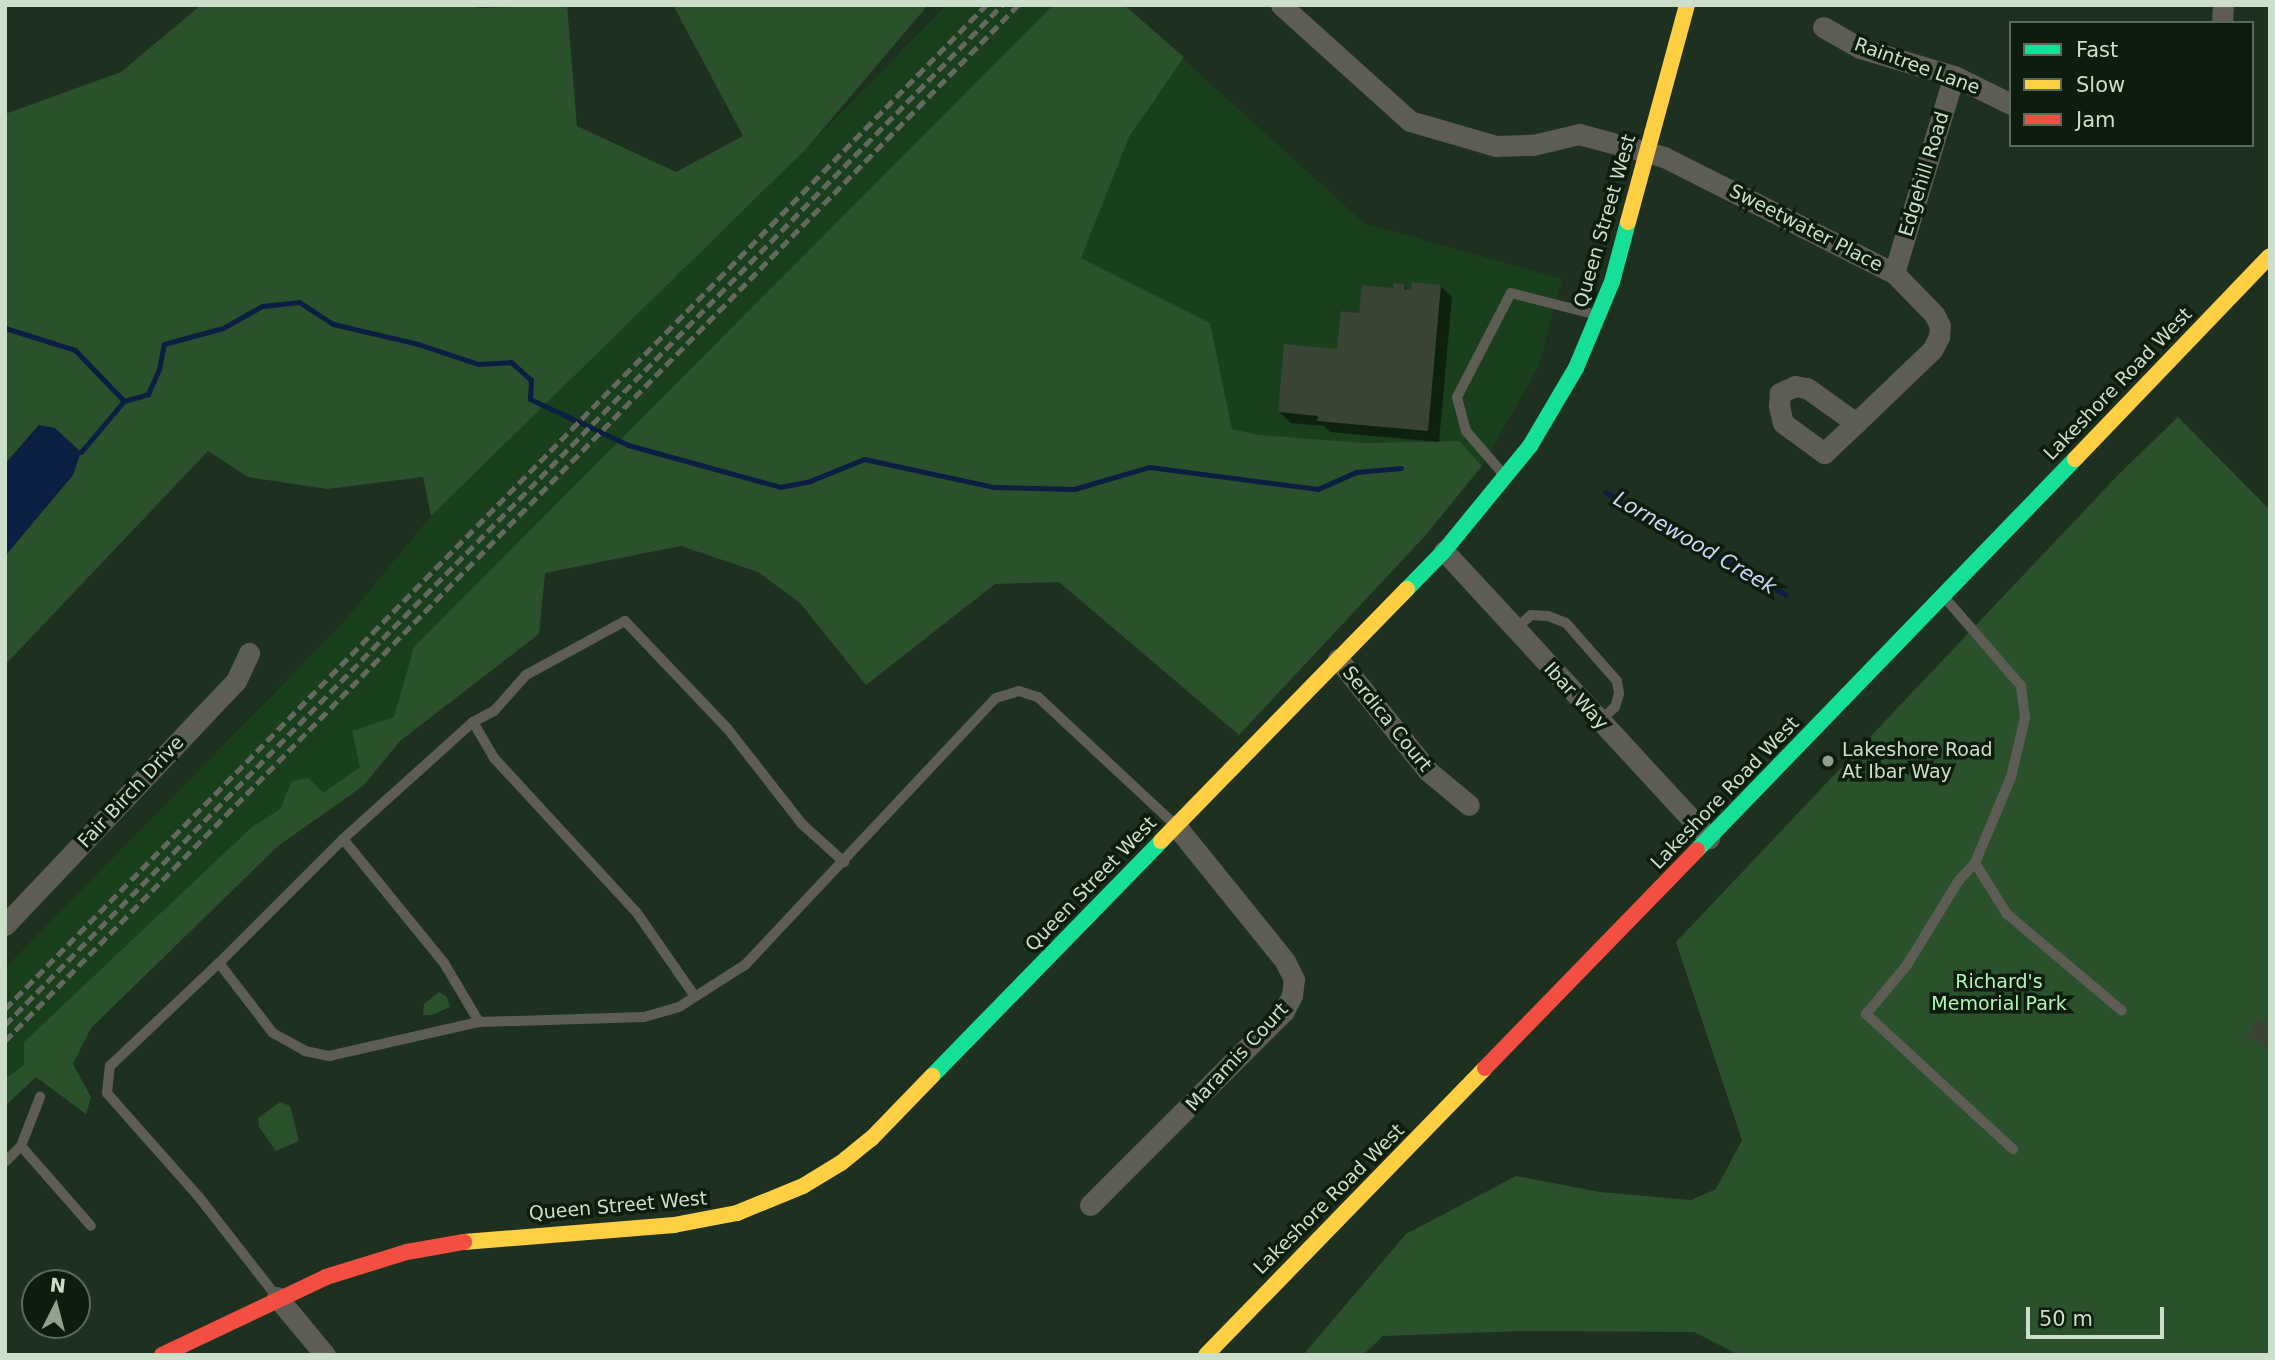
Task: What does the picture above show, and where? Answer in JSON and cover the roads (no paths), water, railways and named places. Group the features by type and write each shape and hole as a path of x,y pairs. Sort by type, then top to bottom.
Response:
{"street":[{"name":"Sweetwater Place","path":"1282,5 1409,121 1496,146 1532,145 1578,134 1664,157 1894,273 1934,314 1940,326 1939,337 1932,350 1856,423"},
{"name":"Queen Street West","path":"162,1355 277,1297 326,1277 407,1252 489,1238 695,1223 758,1206 803,1186 841,1163 888,1123 1444,551 1507,478 1553,410 1600,316 1625,242 1687,5"},
{"name":"Raintree Lane","path":"1823,27 1860,48 1954,76 2009,103"},
{"name":"Edgehill Road","path":"1894,273 1954,76"},
{"name":"Lakeshore Road West","path":"1206,1355 1944,597 2270,256"},
{"name":"Ibar Way","path":"1444,551 1709,838"},
{"name":"Fair Birch Drive","path":"5,925 236,681 249,653"},
{"name":"Serdica Court","path":"1338,659 1428,771 1469,804"},
{"name":"Maramis Court","path":"1090,1205 1284,1011 1292,995 1294,979 1285,961 1176,826"},
{"path":"277,1297 324,1355"}],"lane":[{"path":"1507,478 1466,432 1457,397 1511,293 1600,316"},
{"path":"1944,597 1979,633 2021,686 2025,718 2011,777 1975,863 1959,880 1908,965 1866,1014 2013,1149"},
{"path":"1514,629 1531,615 1548,616 1566,623 1616,681 1619,694 1615,707 1599,721"},
{"path":"277,1297 198,1196 107,1093 110,1066 219,963 343,839 473,722 494,711 526,676 625,621 727,728 802,824 844,862"},
{"path":"219,963 274,1033 305,1051 329,1056 479,1022 644,1017 679,1007 745,965 996,698 1019,691 1038,697 1150,798 1176,826"},
{"path":"473,722 494,758 637,912 694,995"},
{"path":"343,839 444,963 479,1022"},
{"path":"1975,863 2007,914 2122,1011"},
{"path":"5,1162 22,1146 40,1097"},
{"path":"22,1146 92,1226"}],"water":[{"path":"39,425 55,428 81,452 73,475 5,556 5,464"}],"waterway":[{"path":"5,328 75,350 124,401 148,394 159,369 164,344 223,328 262,306 299,302 333,324 418,344 478,364 511,362 531,380 530,399 628,445 780,487 810,481 864,459 993,487 1074,489 1149,467 1318,489 1356,472 1401,468"},
{"name":"Lornewood Creek","path":"81,452 124,401"},
{"name":"Lornewood Creek","path":"1605,492 1786,595"}],"railway":[{"path":"5,1009 986,5"},
{"path":"5,1025 1002,5"},
{"path":"5,1041 1018,5"}],"place":[{"name":"Lakeshore Road At Ibar Way","path":"1828,761"}],"park label":[{"name":"Richard's Memorial Park","path":"1999,993"}]}
